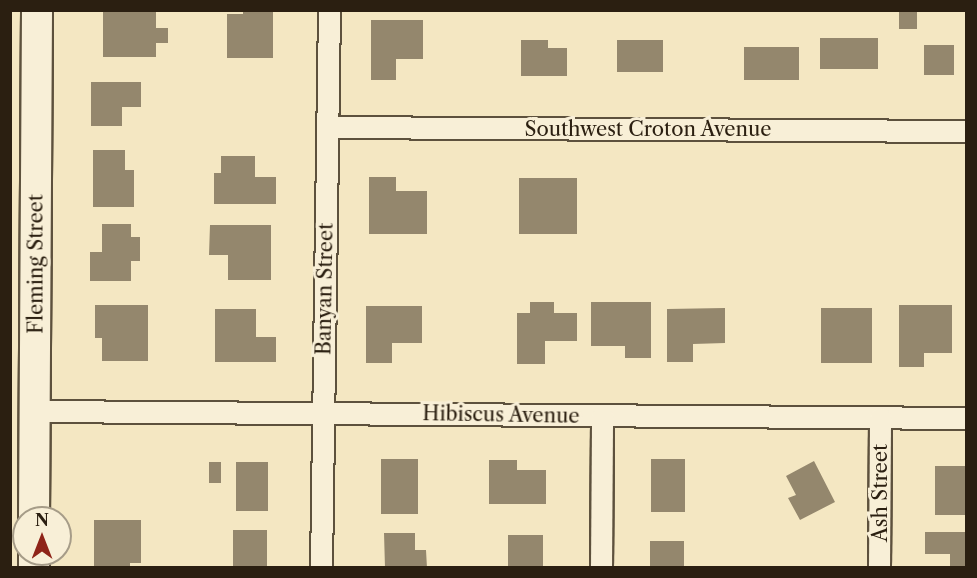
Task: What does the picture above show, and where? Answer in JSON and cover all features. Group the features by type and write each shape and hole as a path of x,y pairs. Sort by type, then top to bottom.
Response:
{"street":[{"name":"Fleming Street","path":"34,506 37,10"},
{"name":"Banyan Street","path":"321,567 329,10"},
{"name":"Southwest Croton Avenue","path":"329,127 966,131"},
{"name":"Hibiscus Avenue","path":"35,411 966,418"},
{"path":"601,567 602,417"},
{"name":"Ash Street","path":"879,567 880,418"}],"building":[{"path":"103,10 156,10 156,28 168,28 168,43 156,43 156,57 103,57"},
{"path":"243,10 273,10 273,58 227,58 227,14 243,14"},
{"path":"899,10 917,10 917,29 899,29"},
{"path":"371,20 423,20 423,59 396,59 396,80 371,80"},
{"path":"820,38 878,38 878,69 820,69"},
{"path":"521,40 548,40 548,48 567,48 567,76 521,76"},
{"path":"617,40 663,40 663,72 617,72"},
{"path":"924,45 954,45 954,75 924,75"},
{"path":"744,47 799,47 799,80 744,80"},
{"path":"91,82 141,82 141,107 122,107 122,126 91,126"},
{"path":"93,150 125,150 125,170 134,170 134,207 93,207"},
{"path":"221,156 255,156 255,177 276,177 276,204 214,204 214,173 221,173"},
{"path":"369,177 396,177 396,191 427,191 427,234 369,234"},
{"path":"519,178 577,178 577,234 519,234"},
{"path":"102,224 131,224 131,237 140,237 140,261 131,261 131,281 90,281 90,252 102,252"},
{"path":"210,225 271,225 271,280 228,280 228,255 209,255"},
{"path":"530,302 554,302 554,313 577,313 577,341 545,341 545,364 517,364 517,313 530,313"},
{"path":"591,302 651,302 651,358 625,358 625,346 591,346"},
{"path":"95,305 148,305 148,361 102,361 102,338 95,338"},
{"path":"899,305 952,305 952,353 924,353 924,367 899,367"},
{"path":"366,306 422,306 422,343 392,343 392,363 366,363"},
{"path":"725,308 725,343 693,344 693,362 667,362 667,309"},
{"path":"821,308 872,308 872,363 821,363"},
{"path":"215,309 256,309 256,337 276,337 276,362 215,362"},
{"path":"381,459 418,459 418,514 381,514"},
{"path":"651,459 685,459 685,512 651,512"},
{"path":"489,460 517,460 517,470 546,470 546,504 489,504"},
{"path":"814,461 835,502 800,520 788,498 796,495 786,476"},
{"path":"209,462 221,462 221,483 209,483"},
{"path":"236,462 268,462 268,511 236,511"},
{"path":"935,466 966,466 966,515 935,515"},
{"path":"94,520 141,520 141,563 130,563 130,568 94,568"},
{"path":"233,530 267,530 267,568 233,568"},
{"path":"925,532 966,532 966,568 950,568 950,554 925,554"},
{"path":"384,533 415,533 415,550 426,550 427,568 385,568"},
{"path":"508,535 543,535 543,568 508,568"},
{"path":"650,541 684,541 684,568 650,568"}]}
